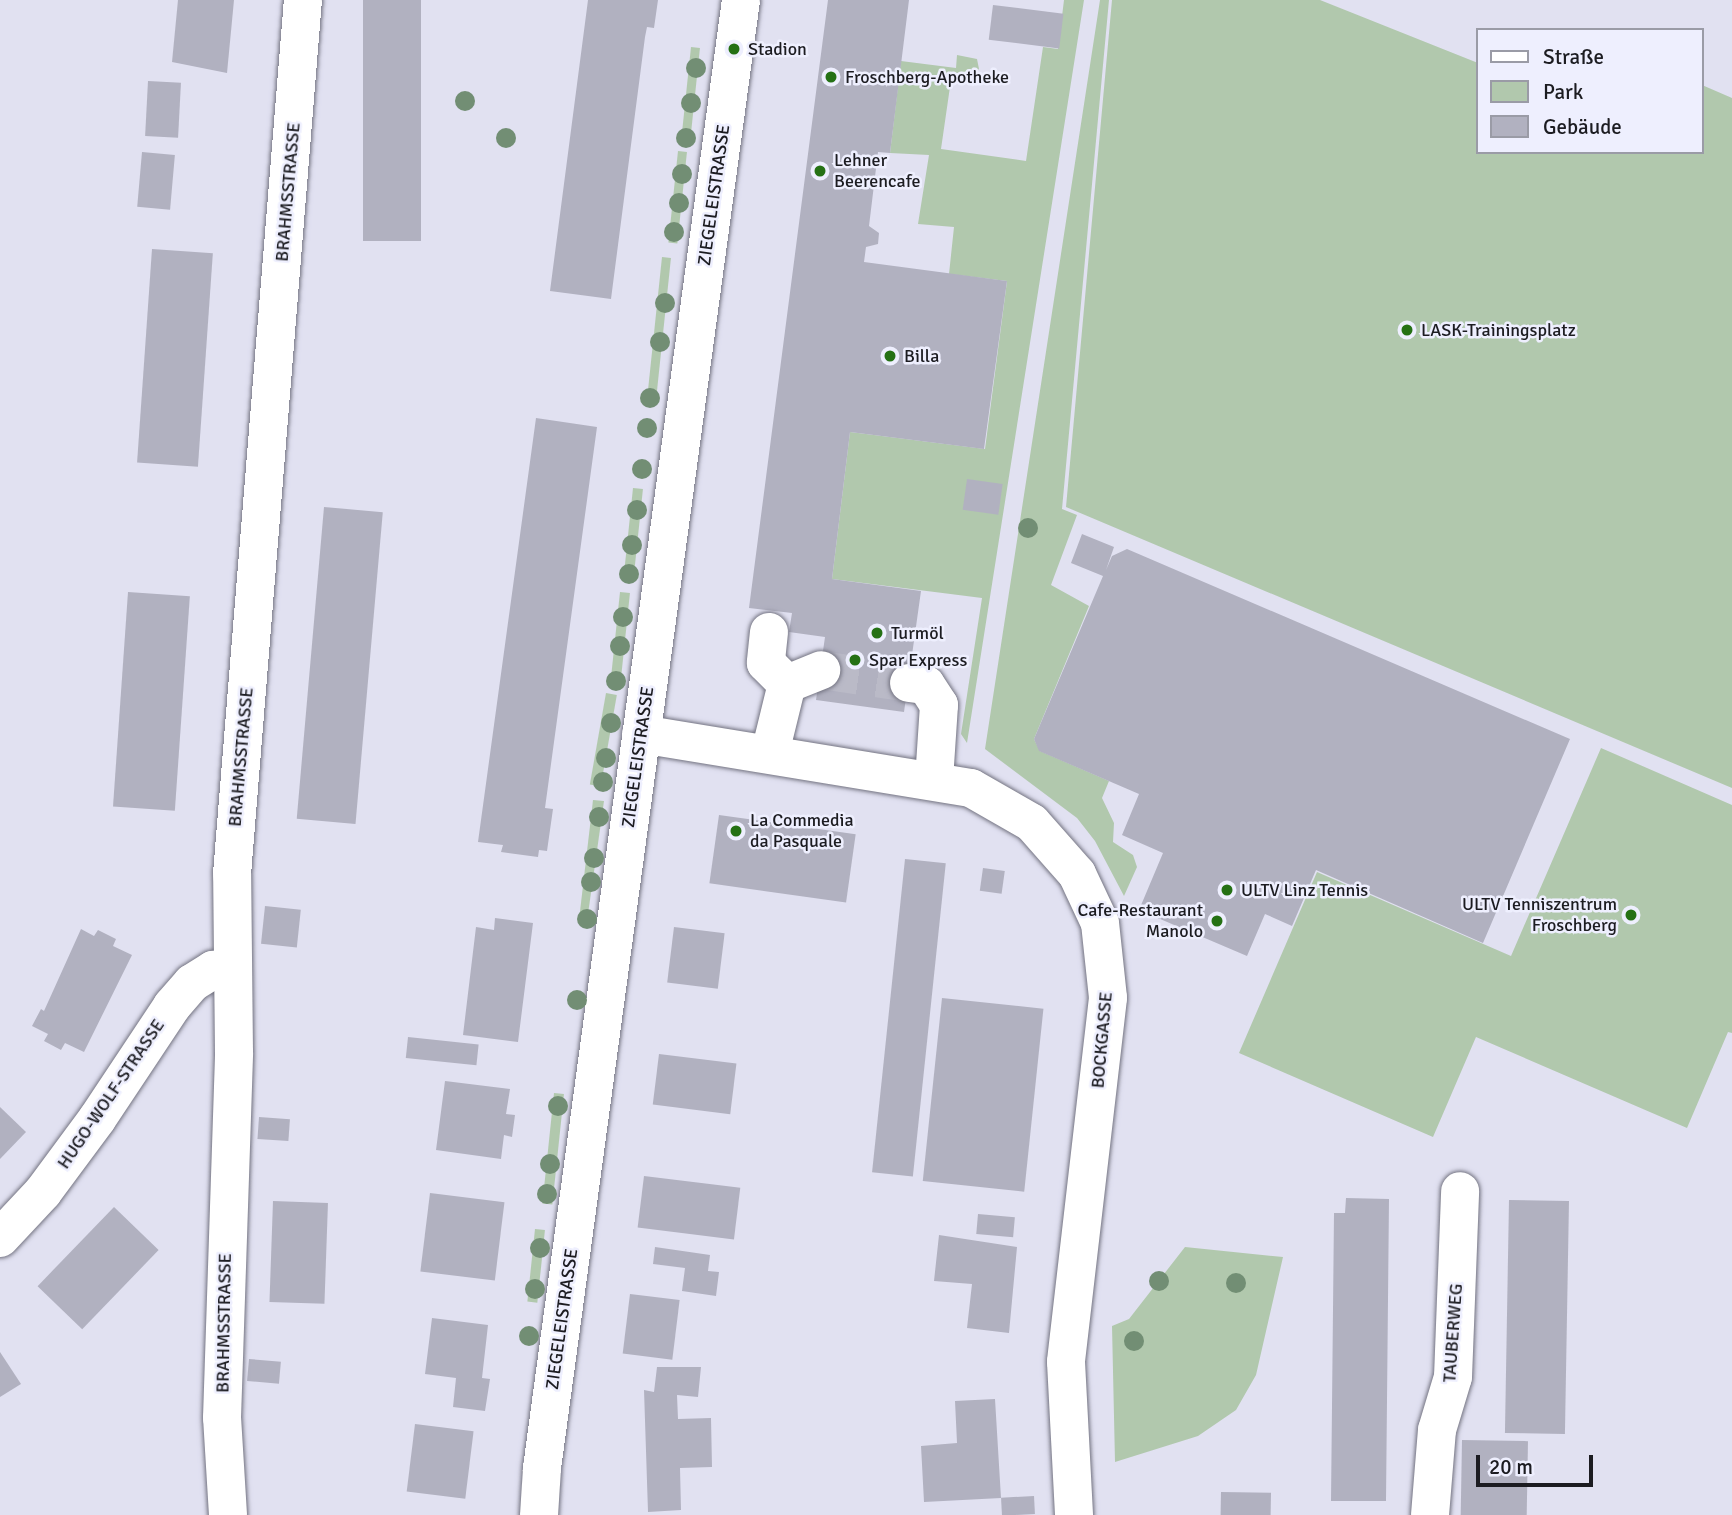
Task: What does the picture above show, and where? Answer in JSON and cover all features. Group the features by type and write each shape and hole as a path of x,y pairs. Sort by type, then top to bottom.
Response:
{"street":[{"name":"BRAHMSSTRASSE","path":"228,1515 222,1418 223,1310 234,1052 232,874 303,0"},
{"name":"ZIEGELEISTRASSE","path":"539,1515 541,1468 741,0"},
{"path":"769,632 766,663 804,677 771,753"},
{"path":"909,683 926,685 939,705 934,780"},
{"name":"BOCKGASSE","path":"641,734 934,780 999,801 1032,823 1077,874 1100,923 1108,998 1066,1362 1074,1515"},
{"name":"HUGO-WOLF-STRASSE","path":"0,1238 43,1192 97,1119 172,1006 202,977 214,970 232,969"},
{"name":"TAUBERWEG","path":"1430,1515 1437,1430 1453,1377 1460,1191"}],"green space":[{"path":"1064,0 1084,0 967,743 961,734 982,598 832,579 850,432 985,449 1007,281 949,274 954,227 918,224 929,155 890,153 901,61 956,68 957,55 977,59 979,69 974,73 952,73 941,149 1026,161 1043,47 1058,49"},
{"path":"1100,0 1109,0 1062,509 1077,515 1051,585 1089,606 1034,739 1040,751 1109,781 1102,798 1114,823 1113,842 1133,855 1137,867 1124,896 1095,841 1077,818 985,749"},
{"name":"LASK-Trainingsplatz","path":"1112,0 1320,0 1476,62 1476,154 1704,154 1704,86 1732,98 1732,788 1066,507"},
{"path":"691,47 700,48 690,139 681,138"},
{"path":"678,151 687,152 677,243 668,242"},
{"path":"662,257 671,258 656,404 647,403"},
{"path":"633,488 643,489 633,582 623,580"},
{"path":"620,592 630,593 620,686 610,684"},
{"path":"606,693 617,695 601,786 590,785"},
{"name":"ULTV Tenniszentrum Froschberg","path":"1601,748 1732,805 1732,1033 1728,1032 1687,1128 1476,1037 1433,1137 1239,1053 1317,872 1511,956"},
{"path":"593,800 604,801 587,921 579,920"},
{"path":"554,1093 564,1094 552,1204 542,1203"},
{"path":"535,1229 545,1230 537,1303 527,1302"},
{"path":"1185,1247 1283,1257 1256,1375 1236,1410 1198,1436 1115,1462 1112,1326 1129,1319"}],"building":[{"path":"178,0 234,0 227,73 172,62"},
{"path":"363,0 421,0 421,241 363,241"},
{"path":"588,0 658,0 654,28 647,27 645,37 611,299 550,291"},
{"path":"828,0 909,0 890,153 878,152 869,226 879,233 878,244 866,247 864,262 1007,281 984,449 850,432 832,579 921,591 904,712 816,700 825,637 789,632 792,613 749,608"},
{"path":"993,5 1063,14 1059,48 989,40"},
{"path":"148,81 181,83 178,138 145,136"},
{"path":"142,152 175,155 170,210 137,207"},
{"path":"152,249 213,253 198,467 137,462"},
{"path":"536,418 597,427 545,808 553,809 547,851 539,850 538,857 501,852 503,845 478,842"},
{"path":"967,479 1003,484 998,515 963,510"},
{"path":"324,507 383,512 355,824 297,819"},
{"path":"1082,534 1114,547 1106,570 1112,556 1127,549 1570,739 1483,943 1316,870 1292,926 1265,914 1247,956 1139,910 1163,853 1122,835 1139,794 1039,751 1034,739 1103,576 1071,563"},
{"path":"128,592 190,596 175,811 113,806"},
{"path":"719,815 856,834 846,903 709,883"},
{"path":"905,859 946,863 913,1177 872,1172"},
{"path":"983,868 1005,871 1002,894 980,891"},
{"path":"265,906 301,910 297,948 261,944"},
{"path":"495,918 533,923 518,1042 463,1035 476,927 494,930"},
{"path":"674,927 725,933 718,989 667,983"},
{"path":"81,929 94,936 98,930 116,939 113,946 132,955 84,1052 65,1043 61,1050 44,1041 48,1034 32,1026 41,1009 44,1011"},
{"path":"942,998 1043,1009 1024,1192 923,1181"},
{"path":"408,1037 479,1044 476,1065 406,1058"},
{"path":"659,1054 736,1064 730,1114 653,1105"},
{"path":"445,1081 510,1089 506,1114 515,1115 512,1137 504,1135 501,1159 436,1150"},
{"path":"0,1107 26,1132 0,1159"},
{"path":"259,1117 290,1119 288,1141 257,1139"},
{"path":"644,1176 740,1188 734,1239 638,1228"},
{"path":"430,1193 504,1202 495,1281 420,1271"},
{"path":"1346,1198 1389,1199 1386,1501 1331,1501 1334,1213 1345,1213"},
{"path":"1509,1200 1569,1201 1565,1434 1505,1433"},
{"path":"273,1201 328,1203 324,1304 269,1302"},
{"path":"114,1207 159,1250 82,1329 38,1286"},
{"path":"978,1214 1015,1217 1013,1237 976,1234"},
{"path":"939,1235 1017,1247 1009,1333 967,1328 972,1284 934,1281"},
{"path":"655,1247 710,1255 708,1271 719,1272 716,1296 682,1291 685,1268 653,1264"},
{"path":"630,1294 680,1300 672,1360 623,1354"},
{"path":"432,1318 488,1325 482,1378 490,1379 485,1411 453,1407 456,1378 425,1374"},
{"path":"0,1352 21,1384 0,1397"},
{"path":"249,1359 281,1362 279,1384 247,1381"},
{"path":"657,1367 701,1367 698,1397 677,1395 678,1419 711,1418 712,1467 680,1468 681,1510 648,1512 644,1390 654,1392"},
{"path":"995,1399 1001,1498 924,1502 921,1446 957,1443 955,1401"},
{"path":"415,1424 474,1431 465,1499 407,1491"},
{"path":"1462,1440 1528,1441 1527,1515 1461,1515"},
{"path":"1221,1492 1271,1493 1271,1515 1221,1515"},
{"path":"1034,1496 1035,1514 1002,1515 1001,1498"}],"tunnel":[{"path":"821,670 909,683"}],"place":[{"name":"Stadion","path":"734,49"},
{"name":"Froschberg-Apotheke","path":"831,77"},
{"name":"Lehner Beerencafe","path":"820,171"},
{"name":"LASK-Trainingsplatz","path":"1407,330"},
{"name":"Billa","path":"890,356"},
{"name":"Turmöl","path":"877,633"},
{"name":"Spar Express","path":"855,660"},
{"name":"La Commedia da Pasquale","path":"736,831"},
{"name":"ULTV Linz Tennis","path":"1227,890"},
{"name":"ULTV Tenniszentrum Froschberg","path":"1631,915"},
{"name":"Cafe-Restaurant Manolo","path":"1217,921"}]}
